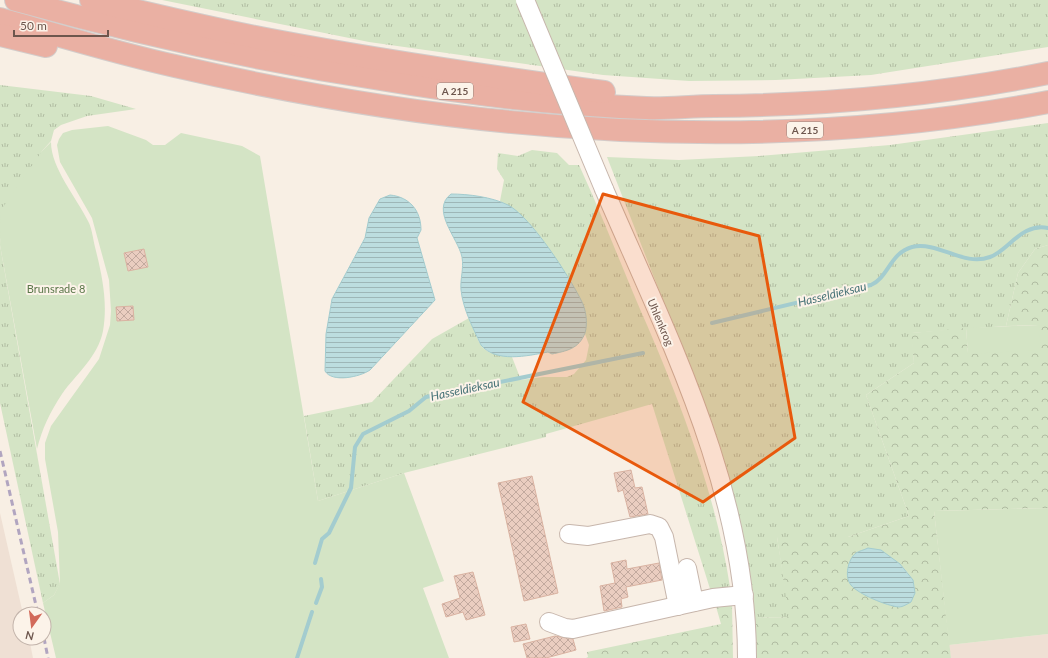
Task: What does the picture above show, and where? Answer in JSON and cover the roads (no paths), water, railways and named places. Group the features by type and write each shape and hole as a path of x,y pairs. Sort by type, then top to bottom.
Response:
{"highway":[{"name":"A 215","path":"16,0 67,14 250,56 446,90 541,101 648,108 830,102 1013,80 1048,73"},
{"path":"91,0 270,40 435,69 712,106"},
{"name":"A 215","path":"0,19 140,57 233,78 359,102 523,123 619,130 747,132 832,129 912,122 1048,102"},
{"path":"0,36 62,50 140,57"}],"street":[{"name":"Uhlenkrog","path":"525,0 686,383 711,448 732,519 744,595 747,658"},
{"path":"569,534 588,536 644,525 655,525 659,527 664,537 686,604"},
{"path":"686,604 687,568"},
{"path":"549,622 565,628 573,629 686,604 744,595"}],"water":[{"path":"451,194 480,196 502,202 517,212 538,234 568,277 584,308 586,316 586,329 576,346 552,354 548,352 512,357 487,351 481,345 469,318 462,297 461,286 463,266 460,249 444,216 443,208 445,201"},
{"path":"390,195 397,196 409,202 419,217 421,230 417,238 435,300 370,370 353,377 334,377 325,371 326,334 332,299 365,238 369,218 380,199"},
{"path":"868,548 881,550 900,564 913,580 915,593 911,602 900,607 894,606 866,596 851,585 847,573 851,559 856,553"}],"waterway":[{"name":"Hasseldieksau","path":"712,323 871,285 877,282 899,254 912,247 932,247 961,257 980,259 997,254 1016,238 1030,229 1039,227 1048,228"},
{"name":"Hasseldieksau","path":"315,563 322,539 329,533 351,488 355,447 363,434 409,411 426,397 643,353"},
{"name":"Hasseldieksau","path":"316,603 322,587 321,579"},
{"name":"Hasseldieksau","path":"297,658 312,612"}],"railway":[{"path":"0,451 36,606"},
{"path":"46,646 48,658"}],"park label":[{"name":"Brunsrade 8","path":"56,288"}]}
